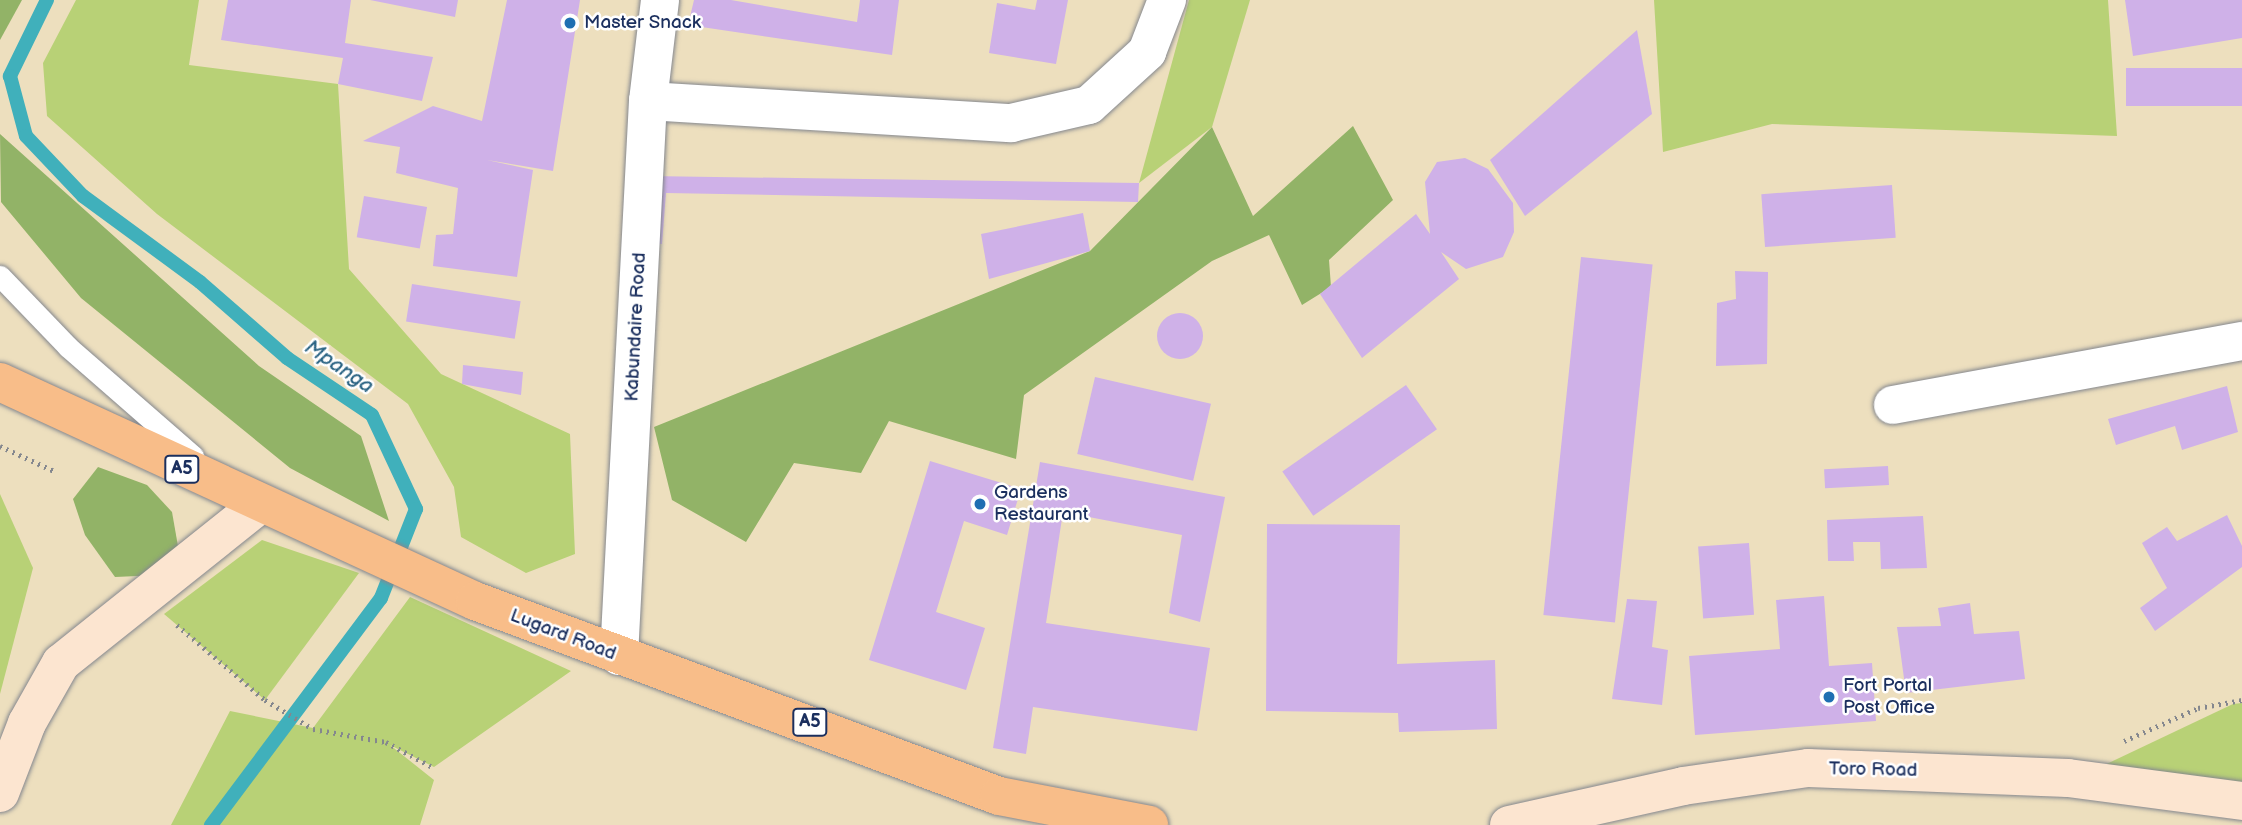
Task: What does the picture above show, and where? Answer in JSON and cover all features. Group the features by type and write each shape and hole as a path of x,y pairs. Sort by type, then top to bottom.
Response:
{"highway":[{"name":"Lugard Road","path":"0,382 365,555 475,601 999,796 1149,825"}],"main road":[{"path":"0,793 27,723 61,663 148,599 259,505"},
{"name":"Toro Road","path":"1508,825 1683,786 1808,768 2068,778 2242,801"}],"street":[{"name":"Kabundaire Road","path":"619,656 648,102 660,0"},
{"path":"648,102 1011,123 1089,106 1147,52 1167,0"},
{"path":"1893,404 2242,341"}],"lane":[{"path":"0,276 155,428 259,505"}],"path":[{"path":"0,446 54,471"},
{"path":"148,599 265,700 313,729 386,742 434,768"},
{"path":"2068,778 2162,721 2242,701"}],"green space":[{"path":"0,0 22,0 0,40"},
{"path":"76,0 199,0 189,65 338,84 349,269 441,374 570,434 575,554 526,573 461,537 454,487 408,404 157,214 47,116 43,63"},
{"path":"1189,0 1250,0 1212,127 1139,183"},
{"path":"1654,0 2108,0 2117,136 1772,124 1663,152"},
{"path":"1353,126 1393,200 1329,260 1331,287 1302,305 1269,235 1212,261 1024,395 1016,459 889,421 861,473 794,463 746,542 672,500 654,427 1090,251 1212,127 1253,216"},
{"path":"0,134 259,366 361,436 389,521 290,468 81,298 1,202"},
{"path":"98,467 147,485 172,512 179,552 160,575 115,577 85,535 73,499"},
{"path":"0,494 33,568 0,694"},
{"path":"262,540 359,573 265,700 164,614"},
{"path":"410,597 571,671 434,767 390,745 434,780 420,825 171,825 230,711 313,728"},
{"path":"2242,703 2242,813 2096,769 2233,704"}],"building":[{"path":"228,0 351,0 345,43 433,57 422,101 338,84 343,58 221,40"},
{"path":"370,0 458,0 455,17"},
{"path":"507,0 580,0 553,171 487,160 533,170 517,277 433,266 436,235 453,234 458,188 396,173 400,147 363,141 433,106 482,121"},
{"path":"694,0 731,0 857,22 860,0 899,0 892,55 688,25"},
{"path":"1037,0 1068,0 1056,64 989,53 997,3 1035,10"},
{"path":"2125,0 2242,0 2242,38 2133,56"},
{"path":"1637,30 1652,114 1525,216 1490,160"},
{"path":"2126,68 2242,68 2242,106 2126,106"},
{"path":"1465,158 1488,169 1513,203 1514,232 1503,257 1466,269 1441,252 1459,279 1362,358 1320,294 1416,214 1430,234 1425,182 1437,162"},
{"path":"649,176 1139,183 1138,202 666,193 662,244 643,243"},
{"path":"1892,185 1896,238 1765,247 1761,194"},
{"path":"364,196 427,207 420,248 357,237"},
{"path":"1083,213 1090,251 989,279 981,234"},
{"path":"1581,257 1653,265 1615,623 1543,615"},
{"path":"1735,271 1768,272 1767,364 1716,366 1717,303 1736,299"},
{"path":"412,284 521,301 515,339 406,322"},
{"path":"1180,313 1196,320 1203,336 1196,352 1180,359 1164,352 1157,336 1164,320"},
{"path":"463,365 523,372 521,395 462,384"},
{"path":"1095,377 1211,404 1193,481 1077,454"},
{"path":"1406,385 1437,429 1313,516 1282,472"},
{"path":"2227,386 2238,432 2182,450 2175,426 2116,445 2108,419"},
{"path":"930,461 1021,489 1007,535 964,521 936,612 985,628 966,690 869,660"},
{"path":"1040,462 1225,497 1200,622 1169,613 1182,535 1063,512 1046,623 1210,648 1197,731 1033,707 1026,754 993,748"},
{"path":"1888,466 1889,485 1825,488 1824,469"},
{"path":"2227,515 2242,546 2242,567 2155,631 2140,608 2167,588 2142,543 2167,527 2177,541"},
{"path":"1923,516 1927,568 1881,569 1880,542 1853,542 1854,561 1828,561 1827,520"},
{"path":"1267,524 1400,525 1397,664 1495,660 1497,729 1399,732 1398,713 1266,711"},
{"path":"1749,543 1754,615 1703,618 1698,547"},
{"path":"1824,596 1829,666 1872,663 1876,721 1695,735 1689,656 1780,649 1776,600"},
{"path":"1627,599 1657,601 1652,647 1668,650 1662,705 1612,699"},
{"path":"1970,603 1974,634 2019,631 2025,679 1906,693 1897,627 1941,626 1938,608"}],"waterway":[{"name":"Mpanga","path":"47,0 10,76 26,136 83,196 200,282 287,358 372,415 416,509 381,598 211,825"}],"place":[{"name":"Master Snack","path":"570,23"},
{"name":"Gardens Restaurant","path":"980,504"},
{"name":"Fort Portal Post Office","path":"1829,697"}]}
